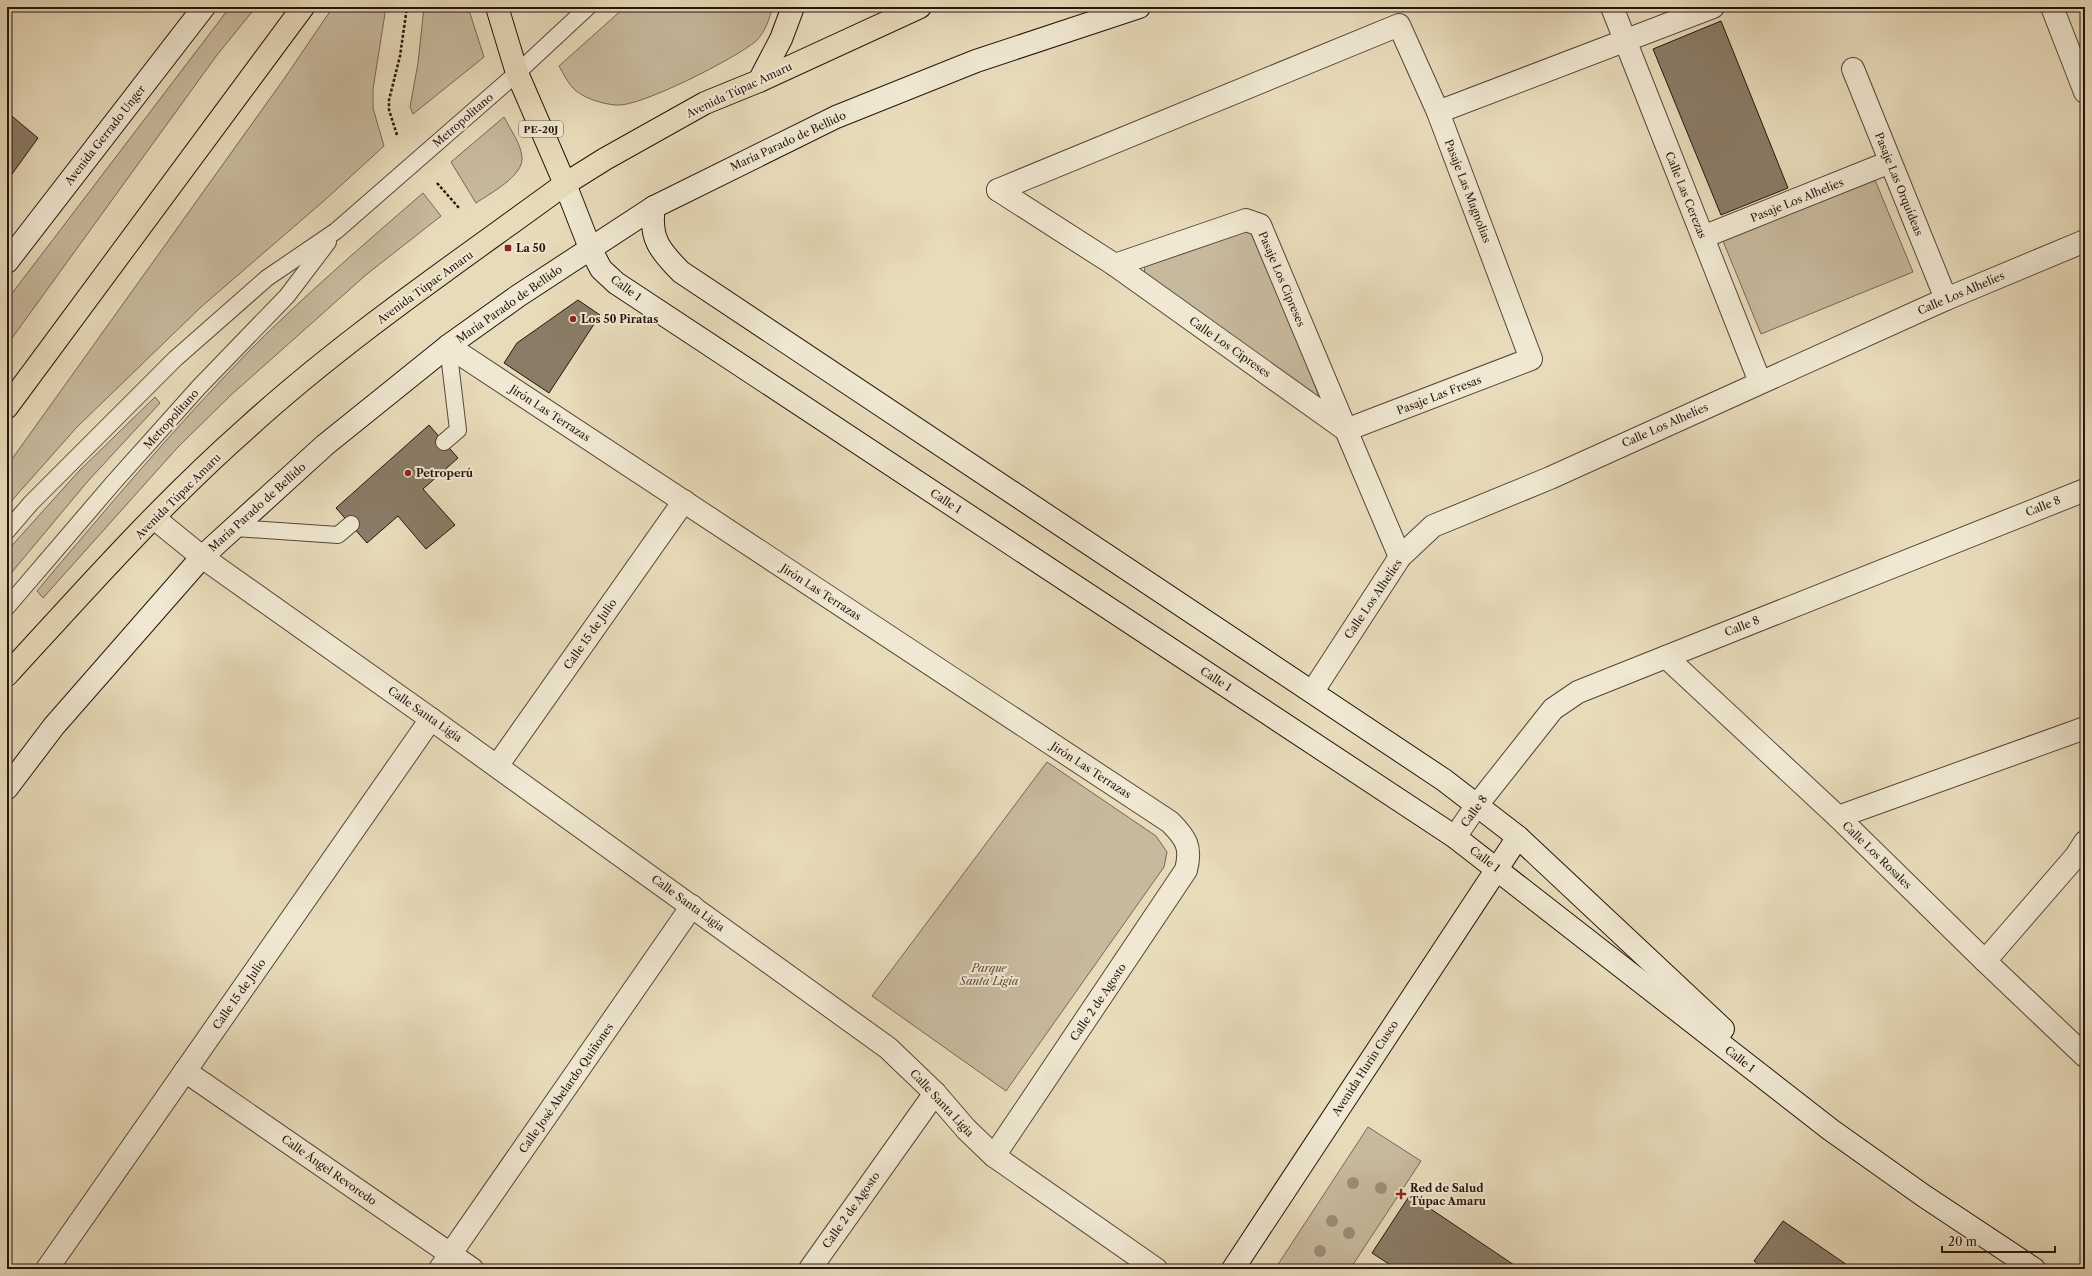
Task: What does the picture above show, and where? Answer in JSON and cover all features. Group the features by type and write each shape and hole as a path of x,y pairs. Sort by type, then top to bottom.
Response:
{"main road":[{"path":"7,406 303,7"},
{"name":"PE-20J","path":"497,7 517,74 565,184"},
{"path":"759,81 782,39 793,7"},
{"name":"Avenida Túpac Amaru","path":"7,675 154,518 246,428 329,359 428,283 565,184 605,159 705,103 759,81 920,7"}],"street":[{"name":"Avenida Gerrado Unger","path":"7,262 204,7"},
{"name":"María Parado de Bellido","path":"7,788 54,726 202,557 325,445 448,346 518,296 654,207 836,117 928,79 993,55 1139,7"},
{"name":"Calle Las Cerezas","path":"1612,7 1760,382"},
{"path":"1438,112 1713,7"},
{"path":"2052,7 2085,92"},
{"name":"Pasaje Las Magnolias","path":"998,190 1399,25 1438,112 1531,360"},
{"name":"Pasaje Las Orquídeas","path":"1853,69 1946,299"},
{"name":"Pasaje Los Alhelíes","path":"1703,237 1890,162"},
{"name":"PE-20J","path":"565,184 590,248"},
{"name":"Calle Los Cipreses","path":"998,190 1115,265 1346,430"},
{"name":"Calle 1","path":"654,207 652,221 655,238 665,256 681,272 1438,775 1518,837 1831,1130"},
{"name":"Pasaje Los Cipreses","path":"1115,265 1246,220 1260,225 1346,430"},
{"name":"Calle Los Alhelíes","path":"1313,691 1400,557 1433,526 1550,478 1946,299 2085,241"},
{"name":"Calle 1","path":"590,248 601,269 616,283 1455,837 1497,868 1831,1130 1924,1196 2034,1269"},
{"name":"Jirón Las Terrazas","path":"448,346 1170,822 1180,832 1187,843"},
{"name":"Pasaje Las Fresas","path":"1346,430 1531,360"},
{"path":"1346,430 1400,557"},
{"name":"Calle 8","path":"1455,837 1477,805 1553,709 1578,692 2085,490"},
{"name":"Calle 15 de Julio","path":"497,766 684,501"},
{"name":"Calle Santa Ligia","path":"154,518 202,557 497,766 888,1048 935,1093 966,1129 994,1156 1156,1269"},
{"name":"Calle Los Rosales","path":"1666,657 1838,817 1985,961 2085,1056"},
{"name":"Calle 15 de Julio","path":"47,1269 431,719"},
{"path":"1838,817 2085,728"},
{"name":"Avenida Hurin Cusco","path":"1233,1269 1518,837"},
{"path":"1985,961 2076,856 2085,842"},
{"name":"Calle 2 de Agosto","path":"994,1156 1186,870 1189,858 1187,843"},
{"name":"Calle José Abelardo Quiñones","path":"446,1262 692,906"},
{"name":"Calle Ángel Revoredo","path":"185,1071 446,1262 472,1269"},
{"name":"Calle 2 de Agosto","path":"810,1269 935,1093"}],"lane":[{"name":"Metropolitano","path":"7,531 31,503 175,359 267,278 336,231 517,74 588,7"},
{"name":"Metropolitano","path":"7,607 114,482 183,405 287,296 336,231"},
{"path":"444,442 458,430 448,346"},
{"path":"235,528 338,535 351,524"}],"path":[{"path":"397,134 389,110 389,100 400,56 407,7"},
{"path":"437,183 459,208"}],"green space":[{"path":"230,7 256,7 217,55 7,345 7,300"},
{"path":"333,7 386,7 373,89 373,108 384,146 326,199 201,307 77,427 7,506 7,466 284,79"},
{"path":"424,7 468,7 484,57 413,114 410,107 418,63"},
{"path":"625,7 772,7 772,9 762,34 756,41 710,69 645,99 628,104 616,105 592,100 572,87 559,66"},
{"path":"504,117 520,147 522,157 521,164 512,178 497,190 476,203 451,162"},
{"path":"1875,180 1913,272 1761,334 1723,241"},
{"path":"423,193 441,216 367,274 231,395 178,447 43,598 37,591 141,469 222,379 292,309"},
{"path":"1245,225 1255,231 1320,399 1144,280 1145,263"},
{"path":"155,397 160,403 88,481 7,578 7,551 79,471"},
{"name":"Parque Santa Ligia","path":"1047,762 1156,836 1167,852 1164,867 1006,1091 872,996"},
{"path":"1368,1127 1421,1161 1350,1269 1275,1269"}],"building":[{"path":"1721,21 1788,188 1721,215 1653,49"},
{"path":"7,112 38,138 7,181"},
{"path":"578,300 600,315 549,393 504,363 517,343"},
{"name":"Petroperú","path":"429,425 458,458 423,489 455,525 426,549 398,516 367,543 336,508"},
{"path":"1410,1195 1520,1269 1394,1269 1395,1268 1372,1253"},
{"path":"1783,1221 1853,1269 1765,1269 1754,1261"}],"place":[{"name":"La 50","path":"508,248"},
{"name":"Los 50 Piratas","path":"573,319"},
{"name":"Petroperú","path":"408,473"},
{"name":"Red de Salud Túpac Amaru","path":"1401,1194"}]}
